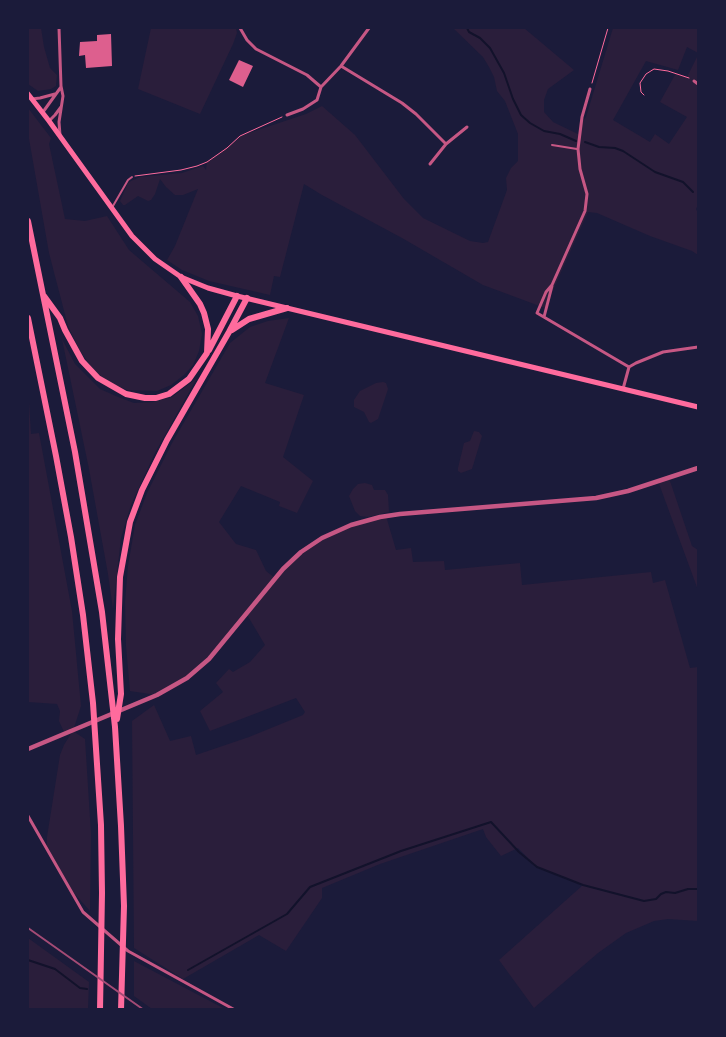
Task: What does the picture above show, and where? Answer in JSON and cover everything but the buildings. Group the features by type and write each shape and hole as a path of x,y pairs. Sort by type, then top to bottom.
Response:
{"highway":[{"path":"28,221 75,452 102,612 115,727 124,906 122,1010"},
{"path":"180,277 200,304 204,313 208,329 207,353"},
{"path":"42,292 60,318 64,330 82,361 98,378 126,394 145,398 156,398 169,394 189,379 207,353 237,296"},
{"path":"115,727 121,694 118,639 120,577 130,522 142,490 167,440 247,298"},
{"path":"229,332 249,319 287,308"},
{"path":"28,318 71,537 83,615 93,703 101,825 100,1010"}],"main road":[{"path":"29,97 43,113 144,249 180,277 208,288 237,296 698,407"}],"street":[{"path":"59,28 63,96 60,136"},
{"path":"240,28 247,40 256,49 307,75 321,87"},
{"path":"287,115 303,110 317,100 321,87 341,66 369,28"},
{"path":"341,66 402,103 446,144"},
{"path":"694,81 698,84"},
{"path":"43,113 61,86"},
{"path":"544,317 552,285 582,220 586,205 587,194 580,169 578,149 582,117 590,89"},
{"path":"29,97 40,98 56,94"},
{"path":"48,121 62,107"},
{"path":"430,164 446,144 467,127"},
{"path":"552,285 546,292 537,313 630,367"},
{"path":"623,389 630,367 655,354 698,347"},
{"path":"28,749 157,696 187,678 208,659 283,569 301,552 322,538 352,525 380,517 400,514 588,499 628,490 698,468"},
{"path":"28,816 83,912 128,951 235,1010"}],"lane":[{"path":"552,145 578,149"},
{"path":"112,208 128,180 132,177"}],"path":[{"path":"590,89 608,28"},
{"path":"644,95 641,92 640,83 646,74 654,69 668,71 694,81"},
{"path":"132,177 197,166 220,153 240,136 287,115"}],"shaded area":[{"path":"28,28 41,28 50,68 57,75 56,86 51,89 38,91 28,84"},
{"path":"151,28 236,28 237,33 233,44 200,114 138,89"},
{"path":"453,28 524,28 574,70 548,89 544,100 544,112 553,122 580,135 582,122 586,117 613,28 698,28 698,53 687,47 678,70 646,61 613,120 650,142 655,134 669,144 687,117 660,102 676,73 687,77 698,55 698,205 696,209 698,213 698,255 597,213 588,212 545,308 483,285 304,184 280,277 274,276 270,295 209,281 182,270 167,260 175,246 198,189 183,195 175,195 160,179 151,200 148,201 138,196 125,205 120,201 128,183 131,181 140,177 182,173 203,166 206,170 207,162 240,136 306,114 322,106 355,135 404,199 423,218 470,241 488,242 507,190 506,178 511,168 518,161 518,134 505,101 497,91 494,77 483,57"},
{"path":"28,108 51,138 49,144 65,219 85,221 107,216 129,250 190,302 198,316 202,334 199,351 193,365 171,385 157,391 127,390 104,380 91,367 79,349 68,326 49,253 28,133"},
{"path":"289,318 265,383 304,395 283,457 313,481 297,513 279,506 280,502 241,486 219,522 236,544 256,550 266,571 275,578 301,552 330,534 386,516 396,550 411,548 413,562 444,561 445,570 520,563 522,585 651,572 653,583 665,580 690,668 698,667 698,921 668,919 654,921 626,933 598,953 534,1008 499,960 583,885 537,867 518,848 501,856 486,837 483,829 380,864 322,888 322,898 286,951 259,935 183,979 134,948 132,721 154,705 170,741 191,736 196,755 249,737 303,715 305,712 296,698 210,731 200,711 223,692 216,683 229,669 233,672 250,662 265,645 246,613 196,671 157,695 130,691 126,646 125,602 128,566 135,525 147,493 172,443 230,343 250,327 268,321"},
{"path":"62,339 75,364 100,389 134,403 153,402 172,397 197,378 155,453 131,505 121,538 113,609 89,469"},
{"path":"376,383 386,383 388,389 378,419 371,423 364,412 354,407 354,400 360,391"},
{"path":"28,386 31,434 39,433 72,611 81,706 73,731 85,739 91,834 90,911 65,883 47,850 47,837 60,755 72,732 65,734 59,721 60,711 57,704 28,702"},
{"path":"474,431 479,432 482,436 472,469 461,473 458,471 458,468 464,443 470,441"},
{"path":"669,478 692,546 698,550 698,590 658,481"},
{"path":"358,484 372,485 374,490 385,490 388,495 389,512 368,517 360,516 355,511 349,496"},
{"path":"28,938 89,982 88,1009 28,1009"},
{"path":"134,961 225,1009 152,1009 134,996"}],"waterway":[{"path":"467,28 469,32 480,38 490,48 504,73 521,115 544,131 560,134 576,141"},
{"path":"585,142 599,147 615,148 623,151 655,172 683,182 693,192"},
{"path":"188,970 287,914 310,887 401,851 491,822 519,852 537,867 583,885 644,901 656,899 666,892 675,893 688,889 698,889"},
{"path":"28,960 55,969 80,988 87,989"}],"railway":[{"path":"28,928 144,1010"}]}
